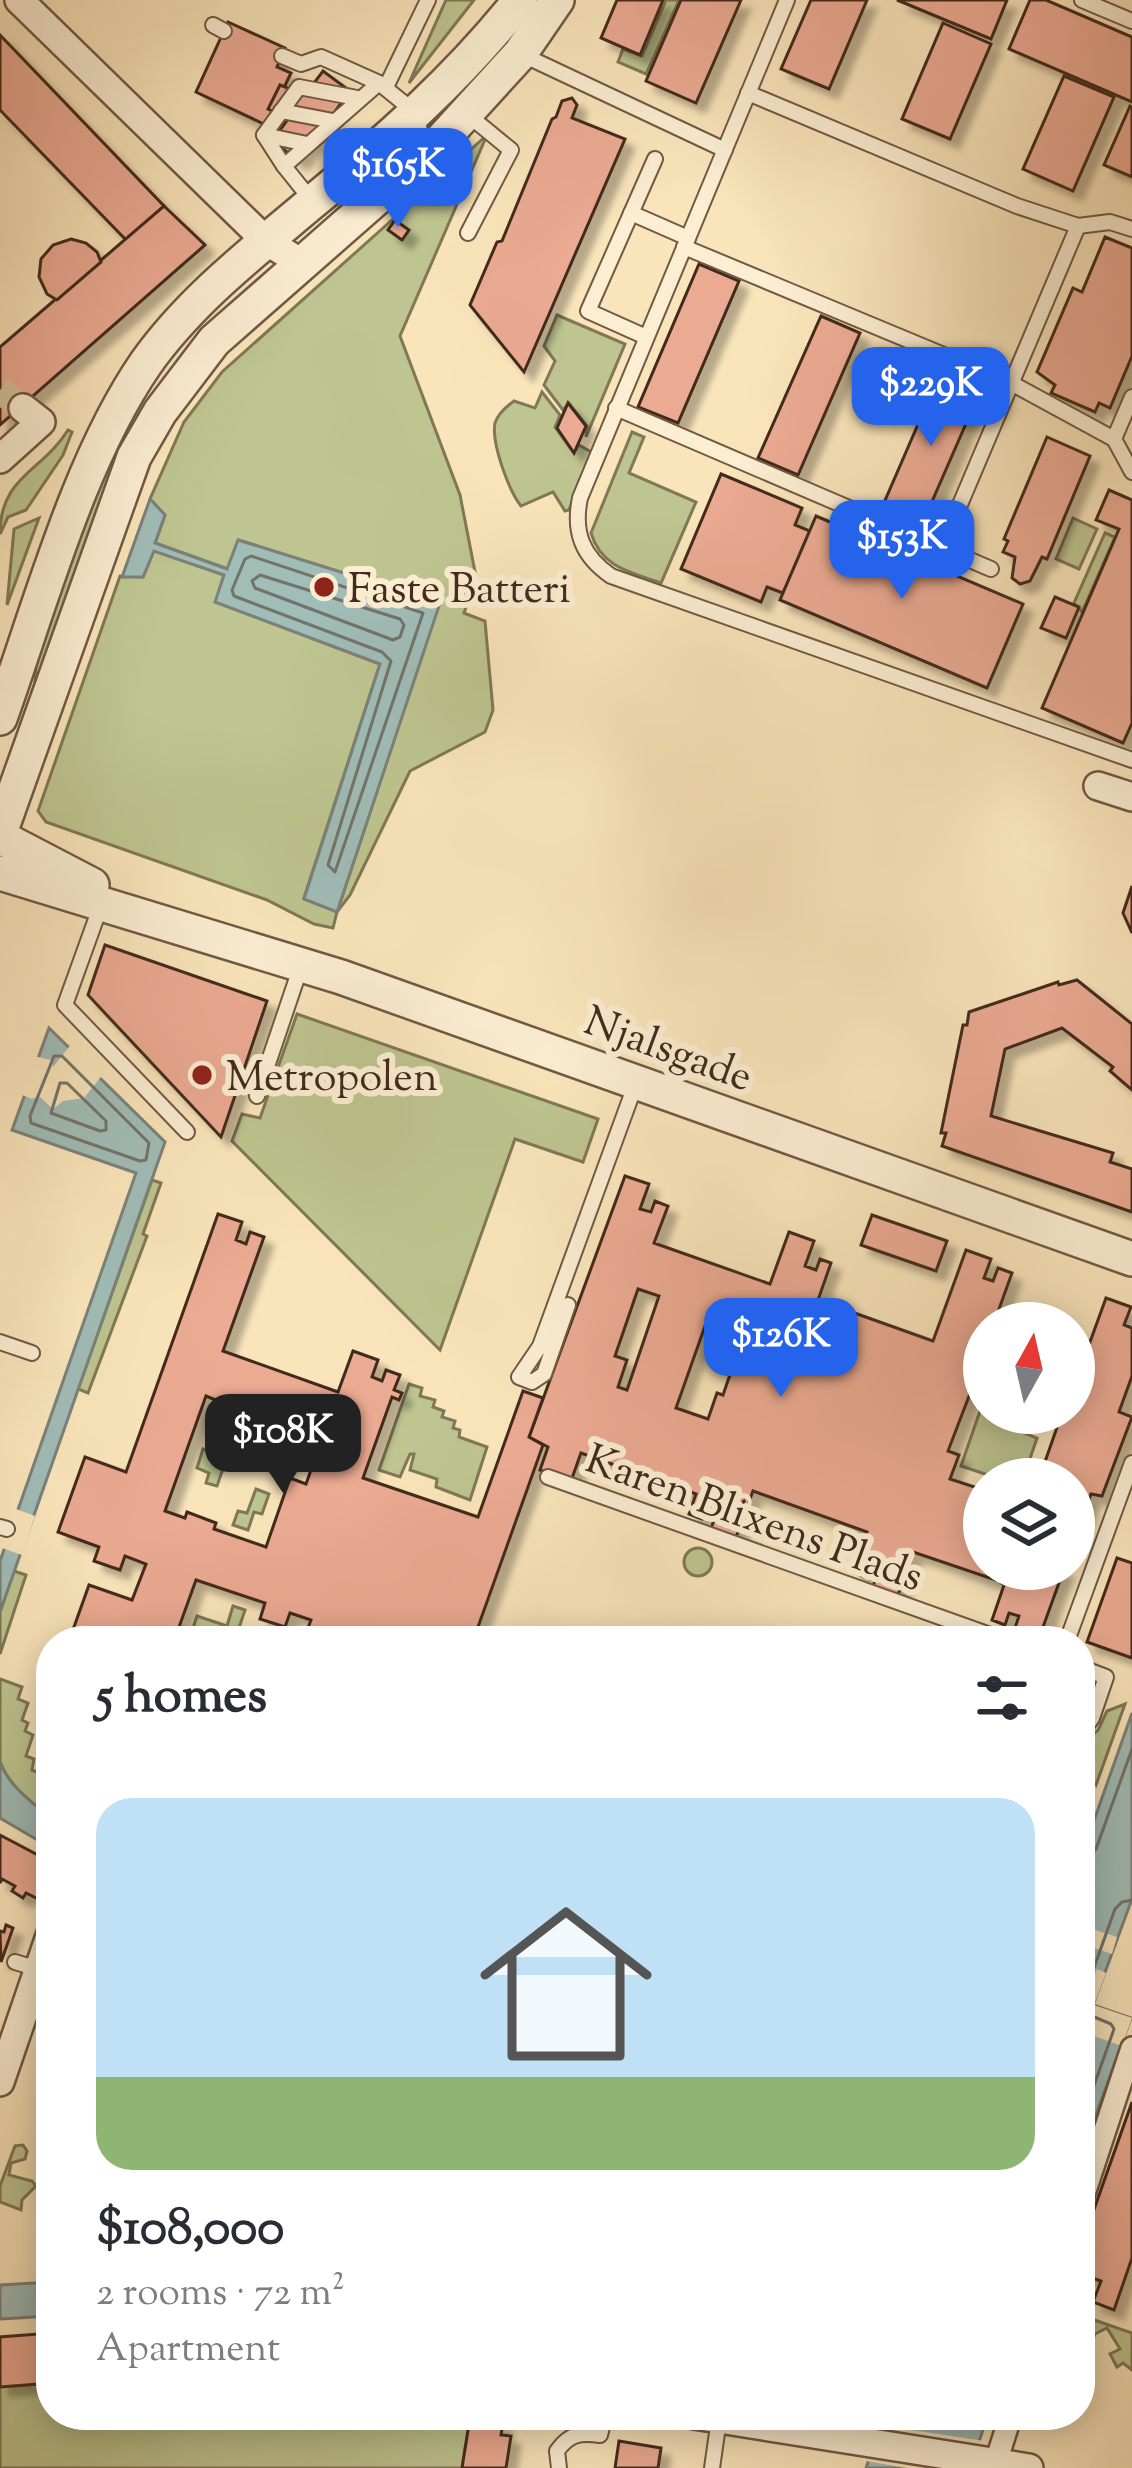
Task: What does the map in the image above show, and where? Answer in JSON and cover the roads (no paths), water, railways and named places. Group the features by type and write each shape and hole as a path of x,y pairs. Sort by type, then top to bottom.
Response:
{"street":[{"path":"20,0 266,241 300,262"},
{"path":"0,718 103,436 147,362 202,297 416,113 489,38 536,4"},
{"path":"1,828 134,457 160,412 214,341 436,146 520,54 536,4"},
{"path":"0,459 32,415"},
{"path":"1098,786 1132,796"},
{"name":"Njalsgade","path":"1,828 175,924"},
{"name":"Njalsgade","path":"0,873 302,966 1132,1259"},
{"path":"0,2082 27,1965 36,1953"},
{"path":"1095,2160 1132,2048"},
{"path":"786,2430 1029,2468"},
{"path":"989,2463 1004,2430"}],"lane":[{"path":"284,166 357,98 383,85 428,0"},
{"path":"788,0 616,408 576,516 585,551 596,566 633,584 1132,760"},
{"path":"1082,0 1132,21"},
{"path":"489,38 725,150"},
{"path":"282,56 301,64 321,57 383,85 416,113 422,135 374,181 376,198"},
{"path":"264,135 299,87 357,98"},
{"path":"748,93 1017,206 1078,226 1110,222 1132,229"},
{"path":"281,111 333,121"},
{"path":"466,113 511,150 468,233"},
{"path":"264,135 307,144"},
{"path":"264,135 313,202"},
{"path":"646,337 588,311 655,159"},
{"path":"631,213 686,242 1011,383 1114,439 1132,472"},
{"path":"941,547 1078,226"},
{"path":"1114,439 1132,398"},
{"path":"616,408 991,569"},
{"path":"101,904 64,1005 188,1132"},
{"path":"257,1096 302,966"},
{"path":"568,1305 544,1374 532,1382 519,1378 540,1346 636,1083"},
{"path":"0,1342 32,1354"},
{"path":"1072,1626 1132,1463"},
{"name":"Karen Blixens Plads","path":"548,1477 965,1626"},
{"path":"1095,1673 1106,1677 1095,1709"},
{"path":"559,2468 557,2451 566,2438 600,2435 601,2430"},
{"path":"708,2430 712,2468"}],"water":[{"path":"150,499 165,515 155,543 227,569 238,540 440,603 337,912 304,899 380,664 215,602 224,575 154,551 143,577 122,577"},
{"path":"49,1028 165,1142 0,1612 0,1561 136,1173 12,1130"},
{"path":"1132,1713 1132,1899 1095,2000 1095,1818"},
{"path":"0,1762 36,1806 36,1839 0,1818"},
{"path":"1095,2006 1131,2018 1095,2118"},
{"path":"36,2283 36,2317 0,2319 0,2285"},
{"path":"879,2430 983,2430 970,2468 866,2468"}],"tunnel":[{"path":"0,390 23,408"}],"place":[{"name":"Faste Batteri","path":"324,587"},
{"name":"Metropolen","path":"202,1075"}]}
